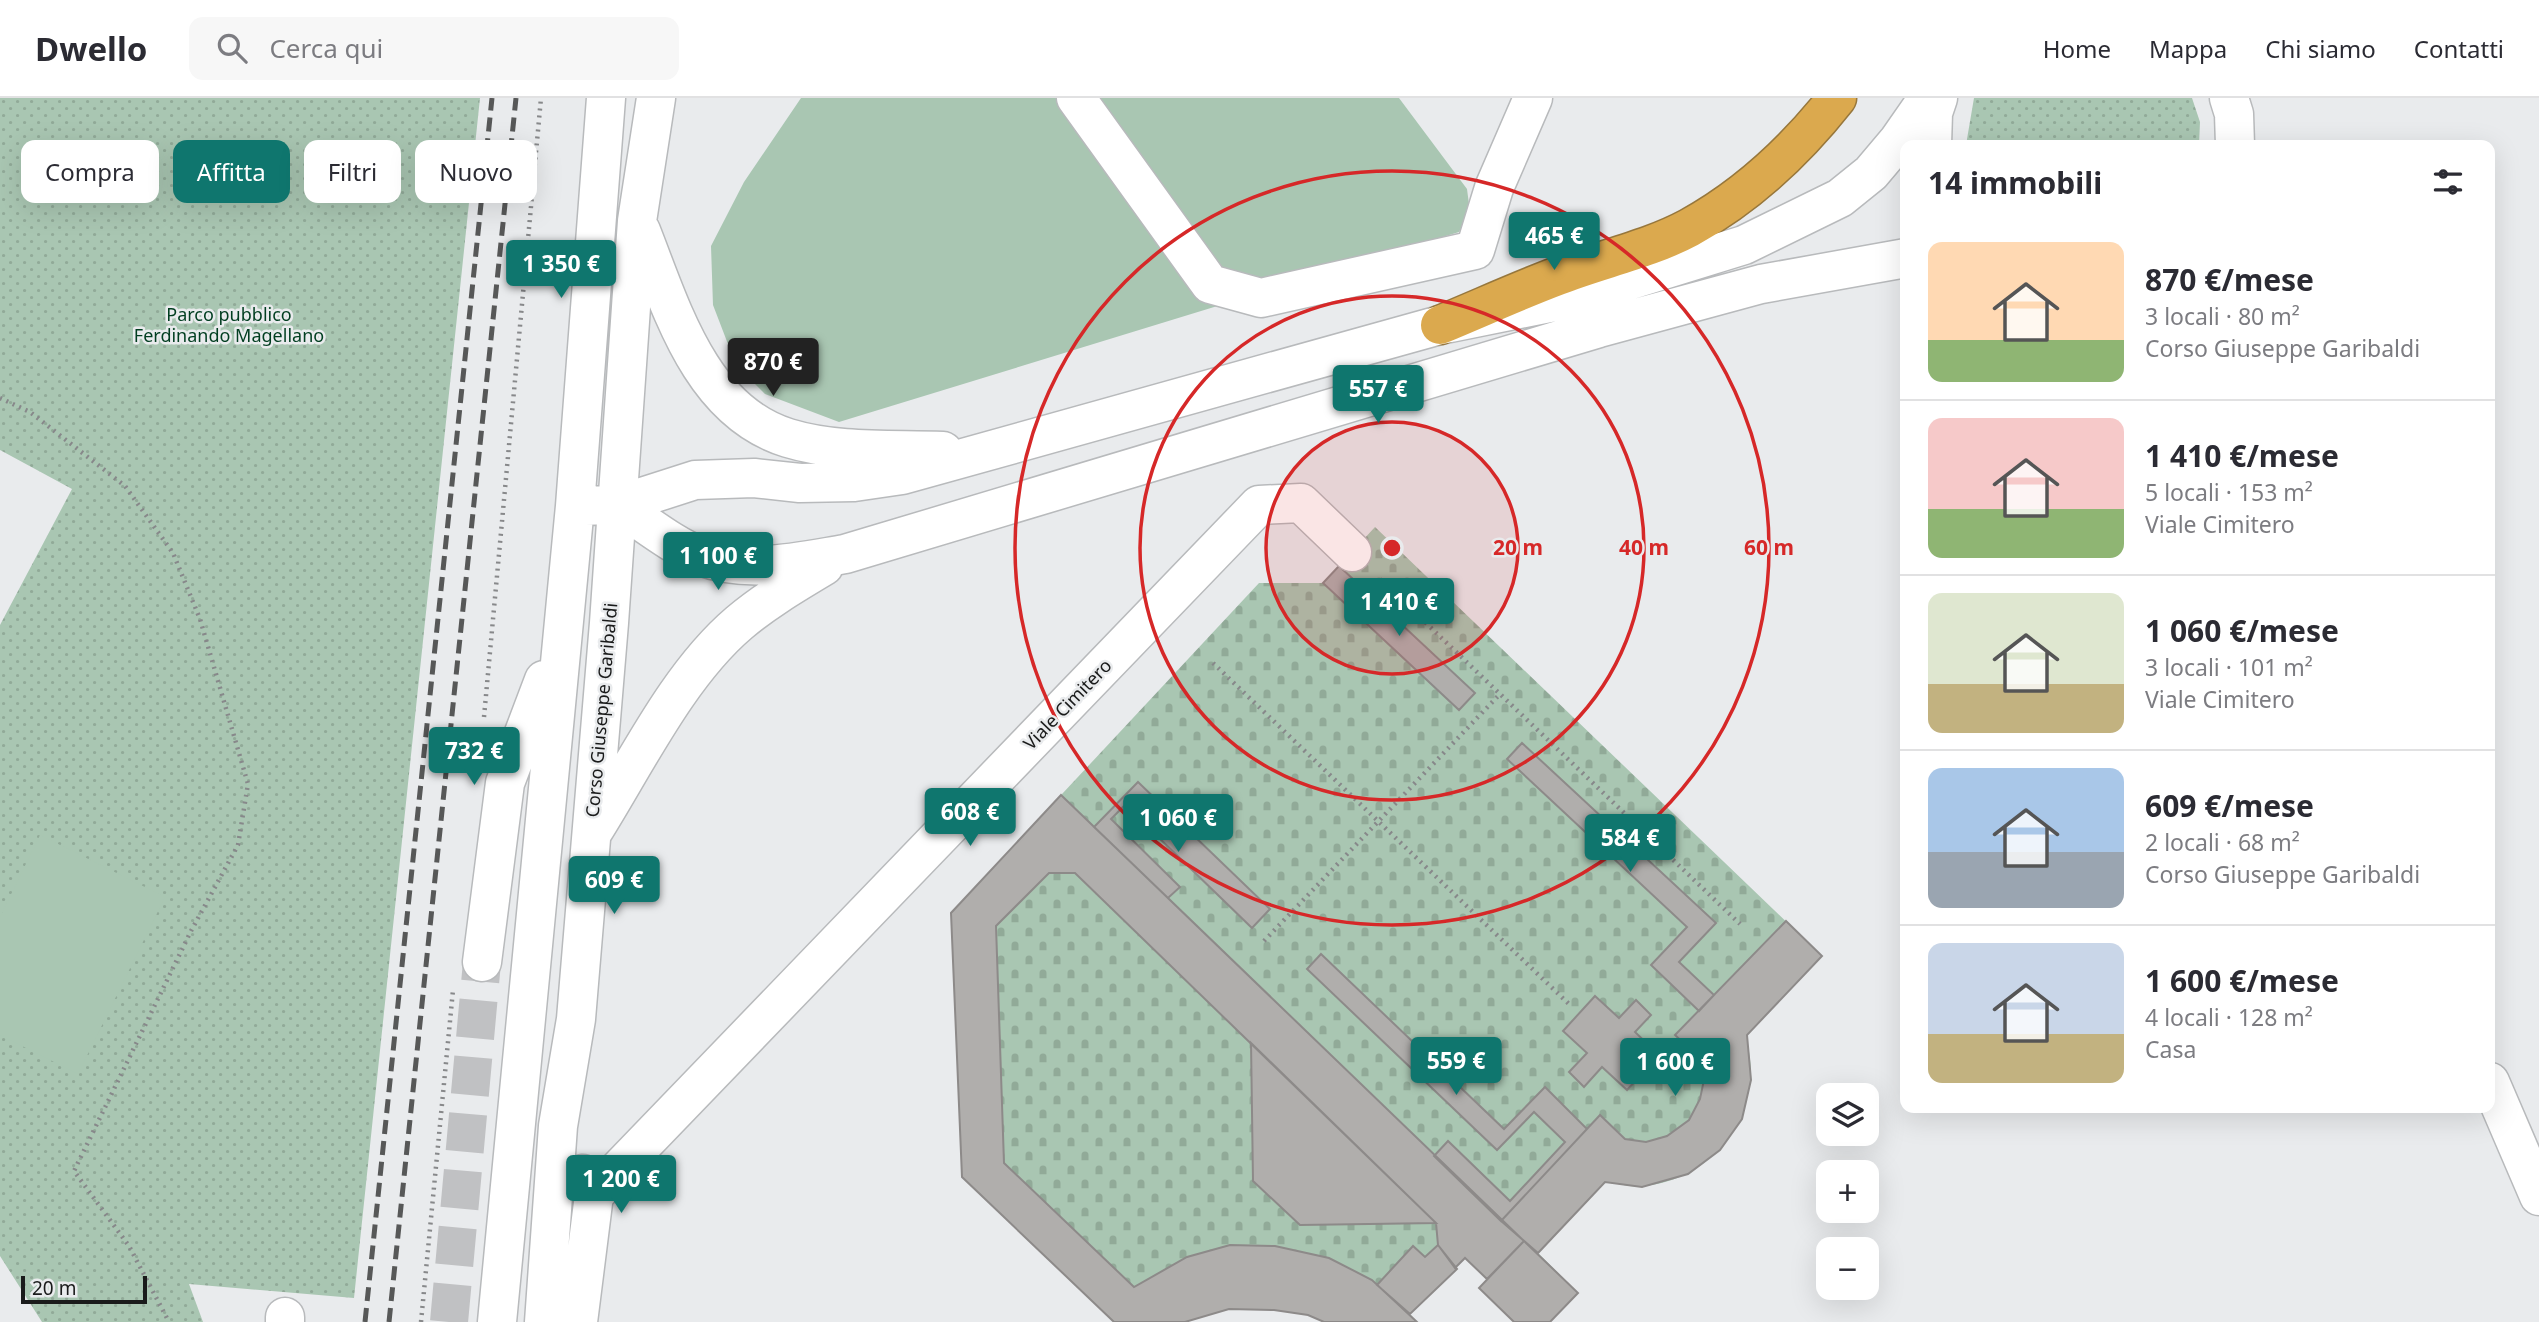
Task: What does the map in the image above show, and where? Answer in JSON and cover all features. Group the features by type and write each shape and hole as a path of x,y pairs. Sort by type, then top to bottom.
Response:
{"highway":[{"path":"1440,325 1559,276 1689,228 1735,198 1777,165 1814,127 1837,98"}],"street":[{"path":"497,1322 575,506 606,98"},
{"name":"Corso Giuseppe Garibaldi","path":"544,1322 558,1125 576,1019 637,221 656,98"},
{"path":"1076,98 1210,284 1261,298 1475,250 1494,188 1533,98"},
{"path":"575,506 617,505 695,480 754,478 800,483 854,482 902,475 1440,325 1569,299 1744,245 1840,198 1871,173 1928,98"},
{"path":"1933,140 1933,113 1938,98"},
{"path":"2229,98 2234,114 2235,140"},
{"path":"637,221 680,329 703,370 726,398 750,420 787,438 841,448 990,452"},
{"path":"617,505 698,555 728,564 777,566 845,554 1600,328 1761,284 1900,259"},
{"name":"Viale Cimitero","path":"594,1195 1259,505 1301,503 1352,552"},
{"path":"590,835 704,658 738,624 775,596 845,554"},
{"path":"468,970 505,783 561,636"},
{"path":"2495,1095 2539,1196"},
{"path":"558,1125 594,1195 578,1322"}],"path":[{"path":"483,721 541,98"},
{"path":"0,398 30,412 125,486 173,553 200,619 248,784 238,845 191,931 74,1171 129,1247 169,1322"},
{"path":"1352,552 1740,924"},
{"path":"1213,663 1570,1005"},
{"path":"1264,941 1500,694"},
{"path":"421,1322 468,970"}],"green space":[{"name":"Parco pubblico Ferdinando Magellano","path":"0,98 480,98 476,140 415,140 415,203 469,203 354,1298 189,1284 203,1322 42,1322 0,1256 0,625 72,489 0,450"},
{"path":"801,98 1399,98 1467,189 1470,212 1459,232 839,422 765,394 736,365 713,305 711,246 744,182"},
{"path":"1974,98 2192,98 2200,122 2199,140 1967,140"},
{"path":"1375,527 1822,956 1747,1035 1751,1071 1745,1103 1728,1139 1715,1154 1683,1176 1664,1182 1629,1186 1605,1182 1538,1253 1578,1293 1550,1322 1514,1322 1479,1288 1487,1279 1465,1258 1410,1314 1417,1322 1324,1322 1308,1315 1274,1310 1229,1309 1185,1322 1114,1322 962,1177 951,913 1259,583 1323,583"},
{"path":"40,835 165,897 78,1074 0,1035 0,917"}],"building":[{"path":"1339,566 1475,693 1459,710 1323,583"},
{"path":"1522,743 1716,923 1679,962 1714,995 1699,1011 1651,965 1687,927 1507,759"},
{"path":"1138,782 1270,909 1252,928 1125,805 1111,819 1180,887 1168,898 1094,827"},
{"path":"1061,795 1524,1241 1487,1279 1465,1258 1455,1268 1438,1245 1436,1223 1075,873 1049,873 996,926 1004,1163 1134,1287 1187,1257 1230,1245 1275,1246 1329,1258 1372,1280 1417,1322 1324,1322 1308,1315 1274,1310 1229,1309 1185,1322 1114,1322 962,1177 951,913"},
{"path":"1786,921 1822,956 1747,1035 1751,1080 1742,1119 1720,1150 1688,1174 1642,1187 1605,1182 1538,1253 1501,1221 1600,1115 1625,1139 1646,1142 1667,1136 1689,1120 1700,1099 1705,1075 1704,1062 1675,1035"},
{"path":"1321,954 1504,1129 1545,1087 1587,1129 1501,1221 1434,1156 1448,1141 1510,1201 1565,1142 1534,1112 1497,1150 1307,969"},
{"path":"1595,996 1619,1018 1636,1000 1651,1015 1635,1032 1659,1055 1627,1090 1602,1067 1584,1087 1569,1072 1587,1053 1563,1031"},
{"path":"1251,1043 1436,1223 1300,1225 1253,1181"},
{"path":"1524,1241 1578,1293 1550,1322 1514,1322 1479,1288"},
{"path":"1438,1245 1457,1269 1410,1314 1377,1285 1413,1246 1425,1257"}],"tunnel":[{"path":"449,1322 482,962"}],"railway":[{"path":"365,1322 492,98"},
{"path":"389,1322 516,98"}]}
